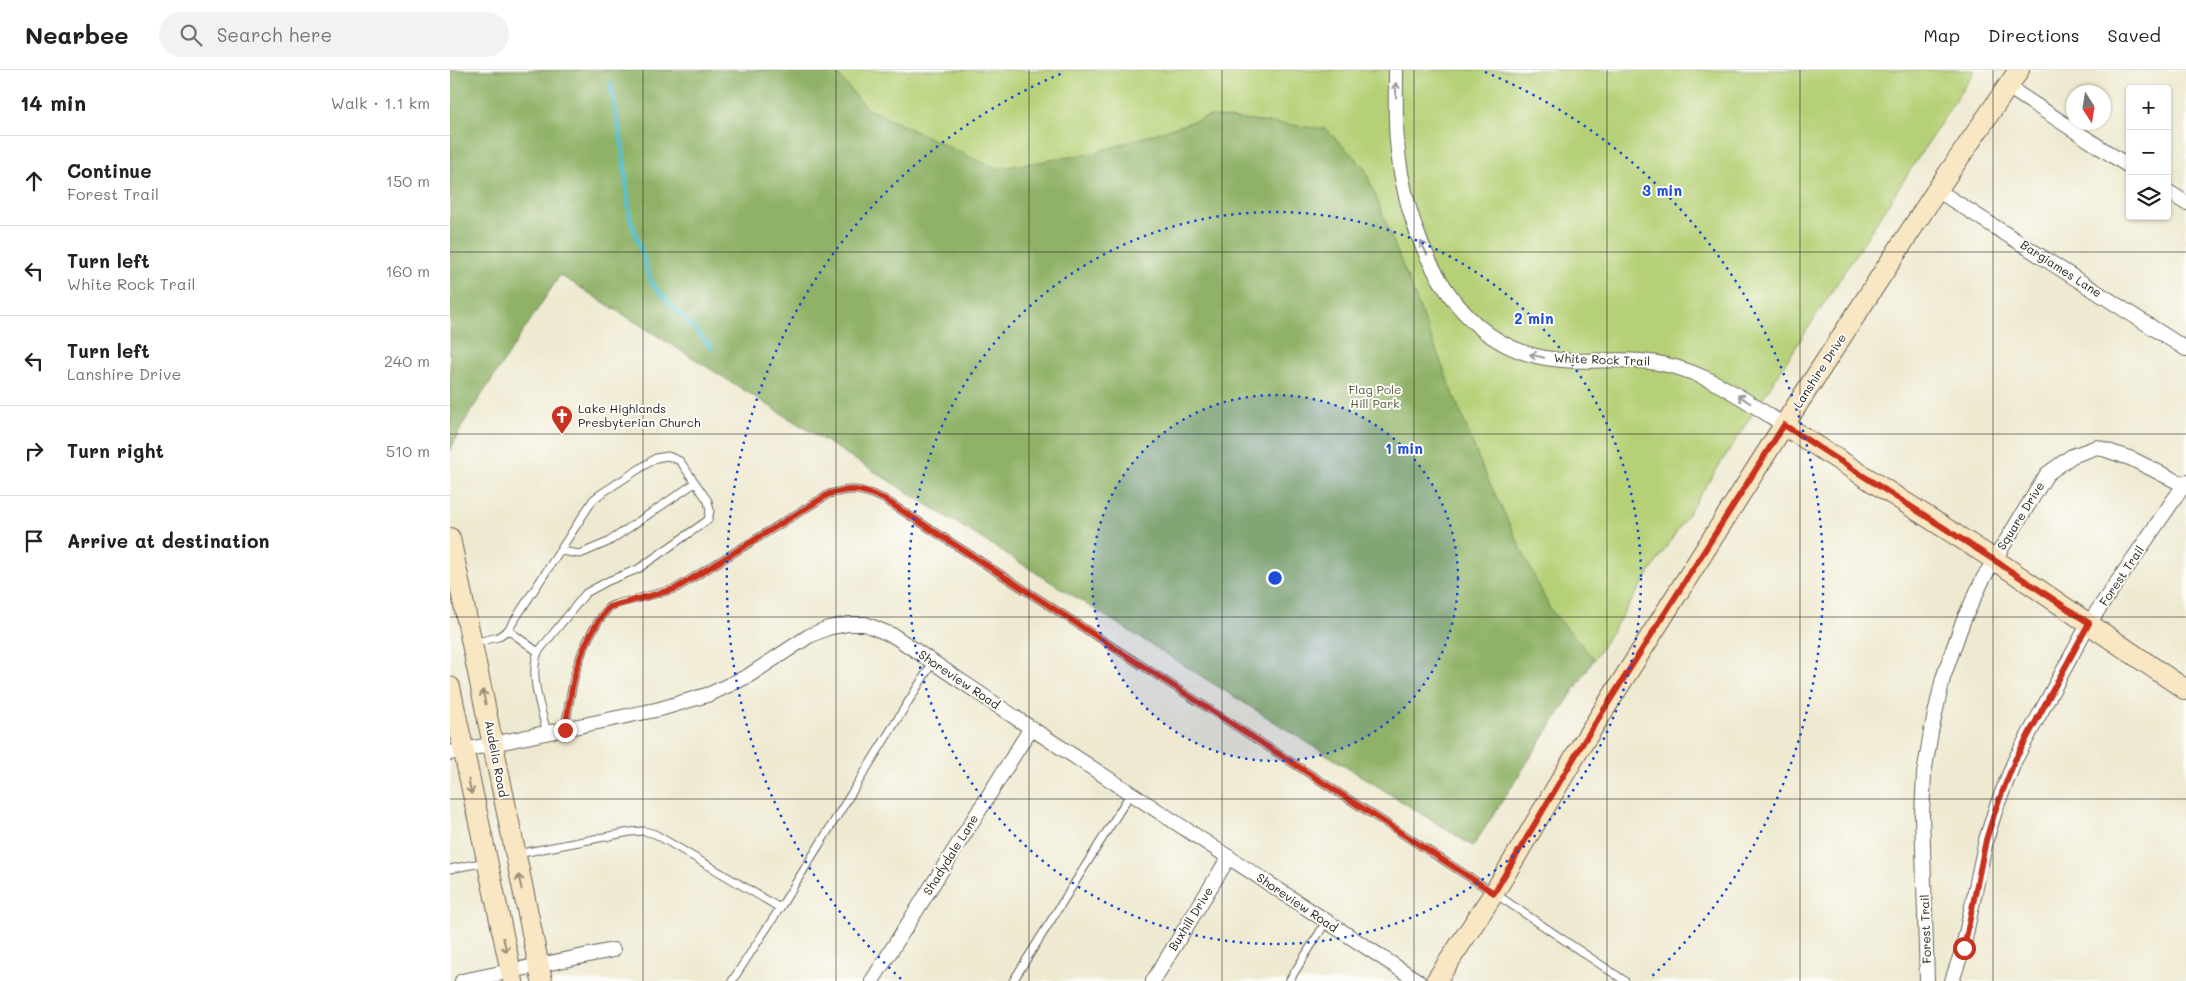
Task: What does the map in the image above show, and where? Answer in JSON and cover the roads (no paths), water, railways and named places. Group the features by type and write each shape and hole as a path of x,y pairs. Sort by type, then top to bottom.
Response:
{"street":[{"name":"White Rock Trail","path":"1396,70 1397,142 1402,176 1415,228 1447,289 1476,324 1489,335 1510,347 1536,356 1564,361 1641,360 1667,364 1691,371 1728,389 1994,560 2186,690"},
{"name":"Lanshire Drive","path":"1436,981 1494,893 1581,746 1784,425 1936,190 2019,70"},
{"path":"2008,87 2126,164"},
{"name":"Bargiames Lane","path":"1936,190 2186,349"},
{"path":"2171,194 2186,204"},
{"name":"Square Drive","path":"1994,560 2047,474 2072,456 2098,447 2132,459 2185,484"},
{"name":"Forest Trail","path":"1952,981 1964,948 1986,840 1996,808 2015,760 2089,623 2185,484"},
{"name":"Audelia Road","path":"450,538 494,744 514,855 540,973"},
{"name":"Forest Trail","path":"1928,981 1922,815 1930,740 1943,678 1963,621 1994,560"},
{"name":"Shoreview Road","path":"456,751 660,709 710,694 748,676 809,636 828,628 848,624 865,624 882,630 933,662 1418,981"},
{"path":"450,688 456,751 486,862 512,976"},
{"name":"Shadydale Lane","path":"872,981 1031,728"},
{"name":"Buxhill Drive","path":"1153,981 1229,858"},
{"path":"462,981 540,973 613,950"}],"lane":[{"path":"473,644 498,638 508,630 593,500 656,458 668,456 675,457 680,461 710,506 708,520 638,569 608,580 586,592 538,652 534,662 534,673 546,733"},
{"path":"560,551 580,554 608,542 695,483"},
{"path":"565,730 573,675 580,654 609,607 675,589 829,494 848,488 866,490 884,499 1494,893 1625,981"},
{"path":"508,630 538,652"},
{"path":"732,981 780,908 933,662"},
{"path":"1013,981 1131,793"},
{"path":"514,855 630,832 644,831 655,834 780,908"},
{"path":"450,869 486,862"},
{"path":"1289,981 1326,922"}],"waterway":[{"path":"610,83 622,144 630,217 652,284 712,348"}],"place":[{"name":"Lake Highlands Presbyterian Church","path":"562,435"}],"park label":[{"name":"Flag Pole Hill Park","path":"1375,397"}]}
